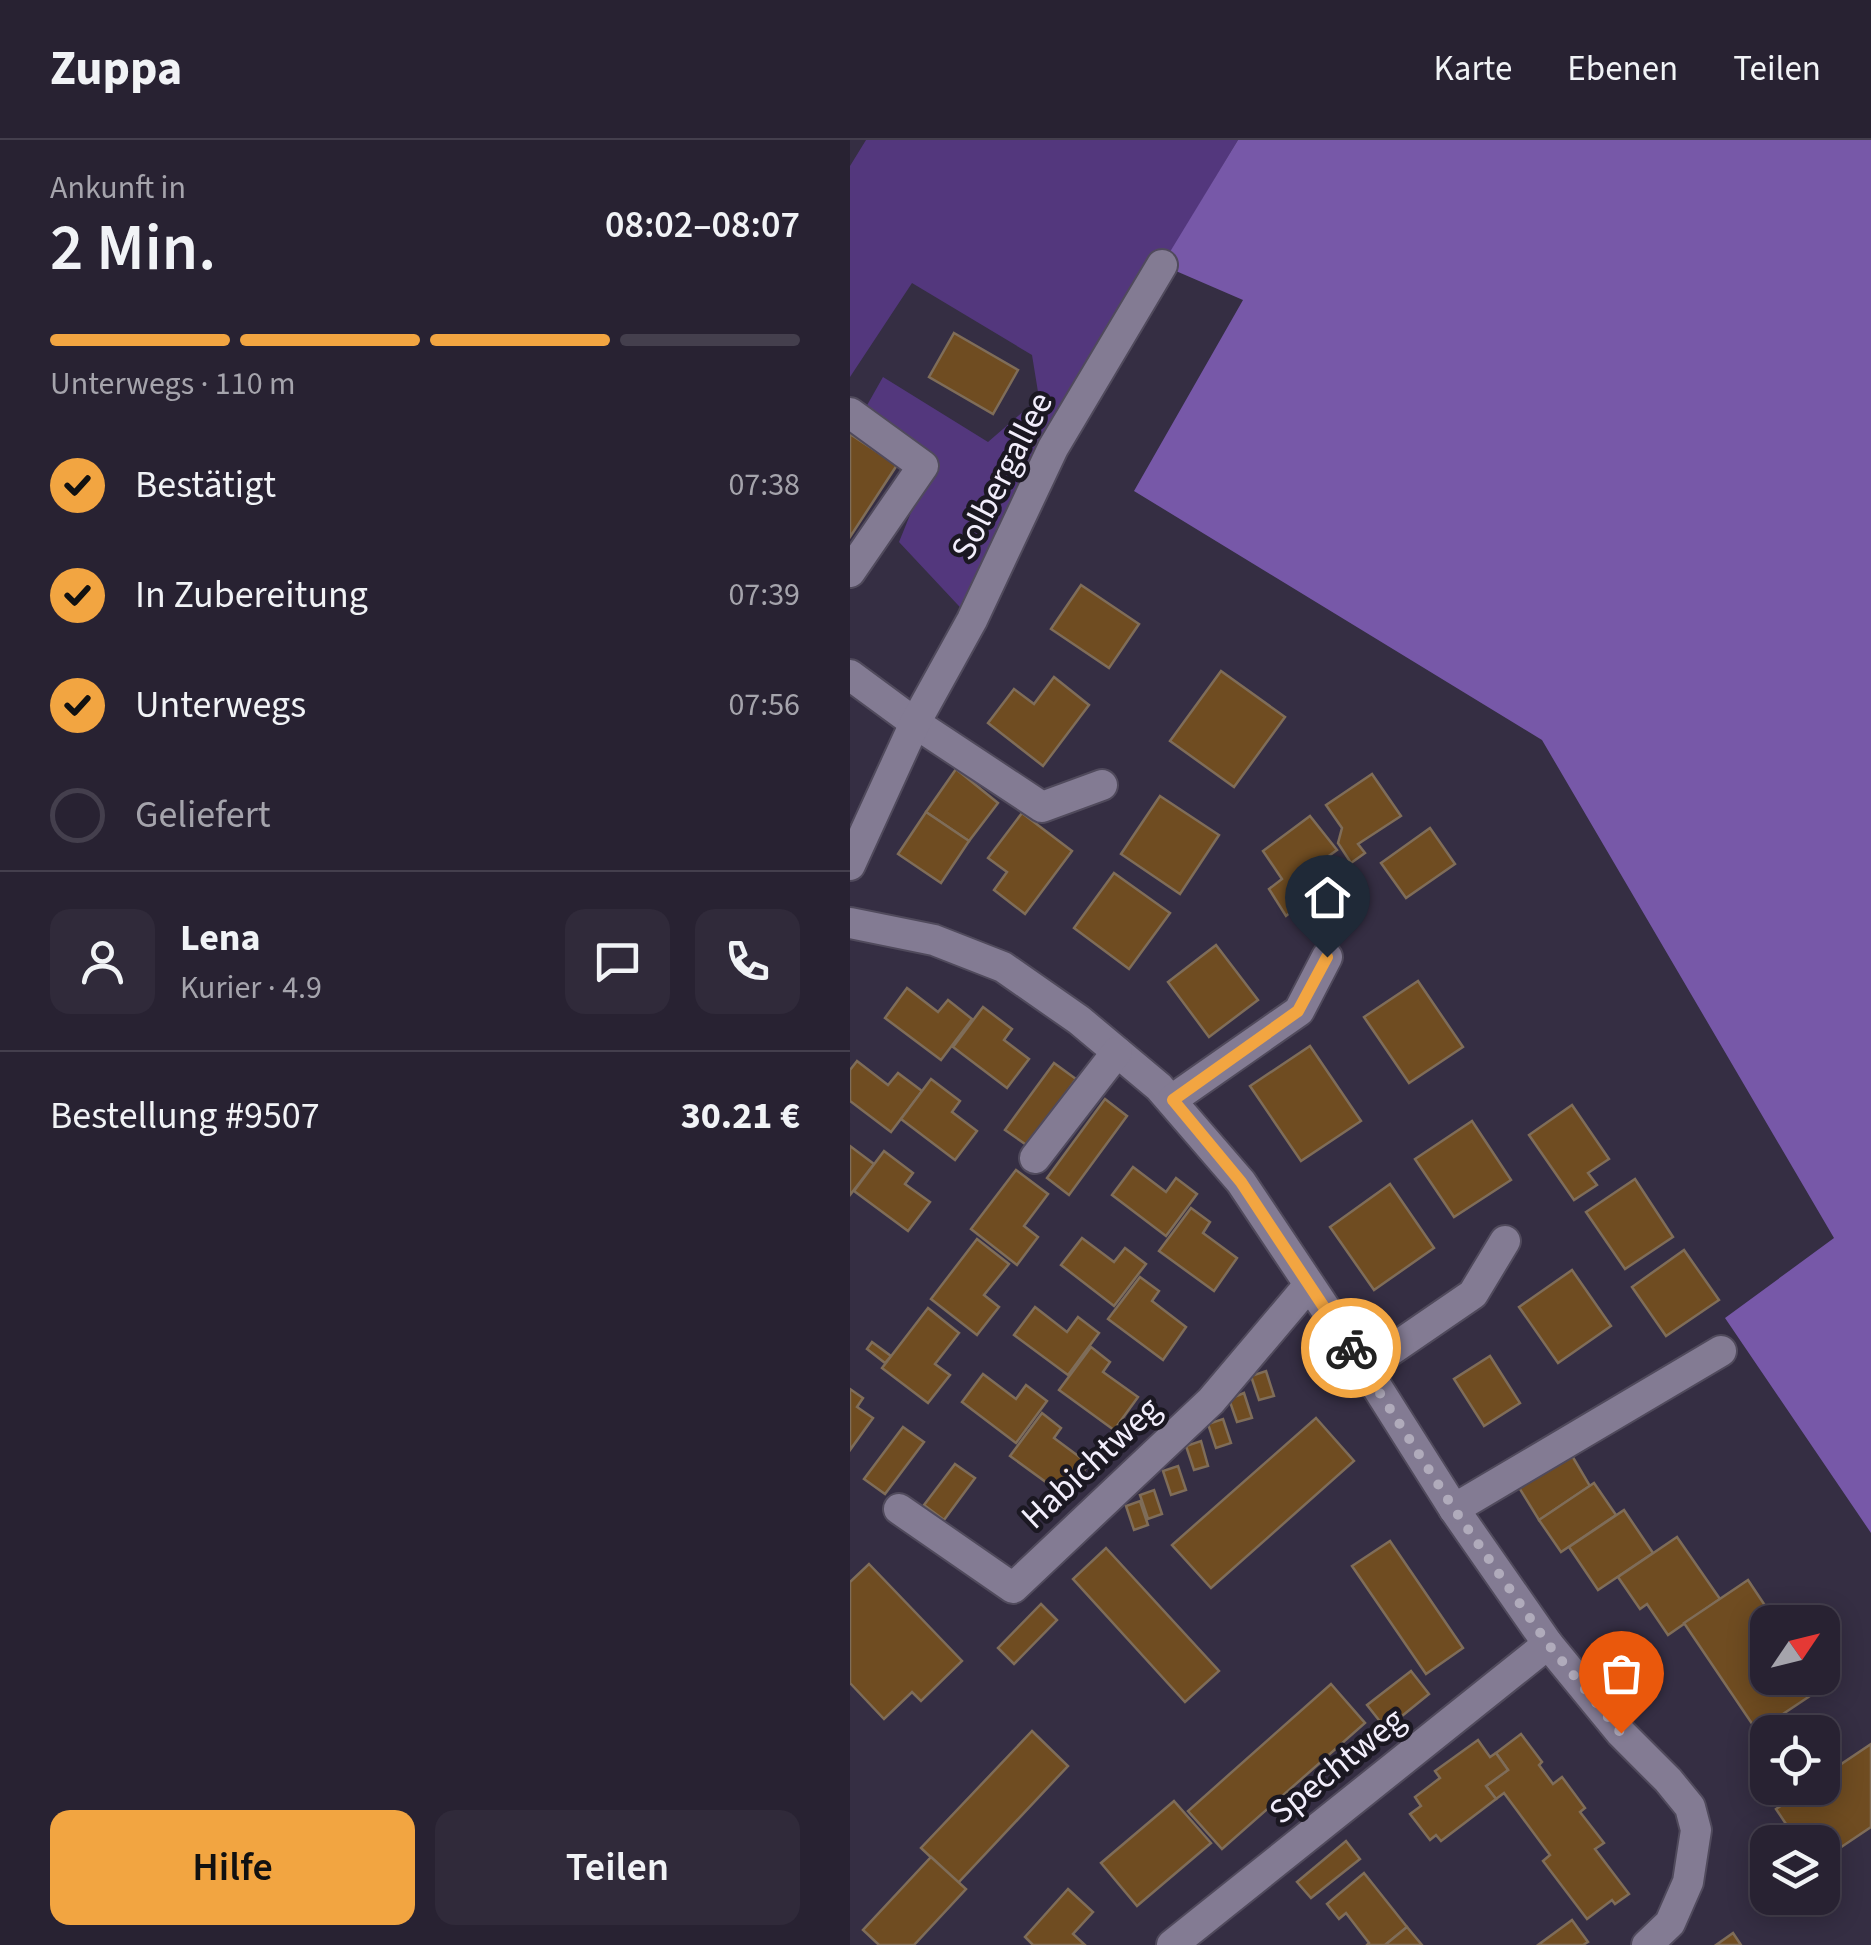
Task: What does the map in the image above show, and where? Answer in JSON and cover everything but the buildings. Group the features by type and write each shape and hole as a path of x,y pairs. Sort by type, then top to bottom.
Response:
{"street":[{"name":"Solbergallee","path":"850,865 914,723 972,620 1053,448 1162,266"},
{"path":"850,412 923,466 850,572"},
{"path":"850,675 914,723 1042,807 1102,785"},
{"path":"850,923 934,940 1003,968 1080,1020 1173,1100 1241,1182 1454,1509 1548,1644 1621,1733 1690,1807 1696,1830 1688,1882 1670,1924 1647,1945"},
{"path":"1173,1100 1298,1011 1327,957"},
{"path":"1035,1158 1117,1052"},
{"path":"1365,1368 1473,1294 1505,1241"},
{"name":"Habichtweg","path":"899,1509 1013,1588 1211,1401 1309,1285"},
{"path":"1454,1509 1720,1352"},
{"name":"Spechtweg","path":"1172,1945 1548,1644"}],"shaded area":[{"path":"866,140 1238,140 1053,448 972,620 899,542 923,483 857,423 883,377 988,442 1039,398 1032,355 912,283 850,377 850,166"},
{"path":"1238,140 1871,140 1871,1533 1725,1318 1834,1238 1542,740 1134,491 1243,300 1162,265"}],"way so far":[{"path":"1351,1348 1454,1509 1548,1644 1621,1733"}],"route":[{"path":"1327,957 1298,1011 1173,1100 1241,1182 1351,1348"}]}
